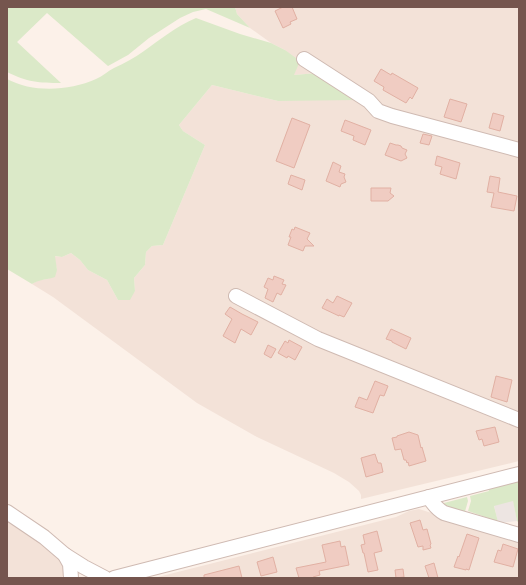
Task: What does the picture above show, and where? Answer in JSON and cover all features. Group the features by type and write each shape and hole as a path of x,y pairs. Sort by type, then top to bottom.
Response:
{"street":[{"path":"304,59 369,101 378,111 519,150"},
{"path":"236,296 318,339 519,420"},
{"path":"114,578 519,474"},
{"path":"429,497 439,510 519,535"},
{"path":"7,512 44,537 65,555 105,578"},
{"path":"65,555 70,564 71,578"}],"shaded area":[{"path":"235,7 519,7 519,461 361,499 359,491 349,482 334,473 257,437 197,403 53,297 32,284 39,280 48,279 57,270 54,256 62,257 71,253 80,260 88,270 107,280 118,300 135,291 134,278 145,265 146,252 152,246 163,245 205,145 183,131 179,125 212,85 278,101 329,72 294,75 285,50 271,43 250,28 237,14"},
{"path":"513,500 517,521 498,523 494,505"},
{"path":"419,509 519,541 518,578 154,578 396,517 409,511"},
{"path":"7,520 49,548 60,560 66,573 61,578 7,578"}],"green space":[{"path":"7,7 235,7 237,14 250,28 206,9 193,12 180,18 149,38 128,55 108,66 47,13 17,42 61,83 40,82 27,80 7,72"},
{"path":"196,18 240,34 271,43 285,50 300,61 294,75 329,72 356,100 278,101 212,85 179,125 183,131 205,145 163,245 152,246 146,252 145,265 134,278 135,291 130,300 118,300 107,280 88,270 80,260 71,253 62,257 55,256 57,270 55,277 40,280 32,284 7,269 7,79 28,87 51,89 85,83 99,78 144,51 175,29"},
{"path":"519,480 519,523 517,521 513,501 494,506 498,522 503,522 503,527 491,523 491,519 468,511 471,501 470,496 489,491 488,488"},
{"path":"467,497 468,501 464,515 444,505 444,503"}],"building":[{"path":"283,7 292,7 297,19 290,22 291,24 283,28 275,11"},
{"path":"381,69 391,75 392,73 418,88 412,99 410,97 406,103 383,90 384,87 374,81"},
{"path":"450,99 467,104 461,122 444,117"},
{"path":"493,113 504,116 500,131 489,128"},
{"path":"292,118 310,125 294,168 276,161"},
{"path":"345,120 371,130 365,145 353,140 354,136 341,131"},
{"path":"423,134 432,136 429,145 420,143"},
{"path":"390,143 401,146 407,150 405,154 407,158 401,161 385,155"},
{"path":"437,156 460,163 456,179 440,174 442,167 435,165"},
{"path":"333,162 341,166 339,172 345,174 344,177 346,182 341,184 340,187 326,181"},
{"path":"291,175 305,180 302,190 288,184"},
{"path":"490,176 500,178 498,192 517,196 514,211 491,207 494,193 487,192"},
{"path":"371,188 391,188 390,193 394,196 388,201 371,201"},
{"path":"295,227 310,233 307,239 314,246 305,246 303,251 288,245 292,229 294,230"},
{"path":"274,276 284,280 282,284 286,285 281,295 277,293 273,302 265,298 268,289 264,287 268,278 273,280"},
{"path":"337,296 352,303 344,317 322,308 327,299 333,303"},
{"path":"230,307 258,322 251,335 241,329 235,343 223,336 232,319 225,314"},
{"path":"391,329 411,338 406,349 386,339"},
{"path":"289,340 302,347 295,360 278,353 285,341 288,343"},
{"path":"268,345 276,349 271,358 264,354"},
{"path":"496,376 512,380 507,402 491,397"},
{"path":"375,381 388,386 384,396 380,395 373,413 355,407 359,397 367,400"},
{"path":"495,427 499,442 484,446 482,439 479,440 476,431"},
{"path":"409,432 418,435 426,461 409,466 408,462 407,463 406,460 404,460 401,449 395,450 392,438"},
{"path":"375,454 378,463 381,463 383,472 366,477 361,458"},
{"path":"420,520 423,530 427,529 431,544 431,548 423,550 423,546 418,547 410,523"},
{"path":"377,531 382,551 374,553 378,570 368,572 361,545 365,544 363,535"},
{"path":"467,534 479,538 469,570 454,567"},
{"path":"340,541 341,547 345,546 349,565 319,571 320,575 313,577 314,578 299,578 296,568 326,562 322,545"},
{"path":"503,544 518,549 513,567 494,562 498,550 501,551"},
{"path":"273,557 277,572 261,576 257,562"},
{"path":"434,563 438,578 429,578 425,566"},
{"path":"239,566 242,578 204,578 204,575"},
{"path":"403,569 404,577 396,578 395,570"}]}
